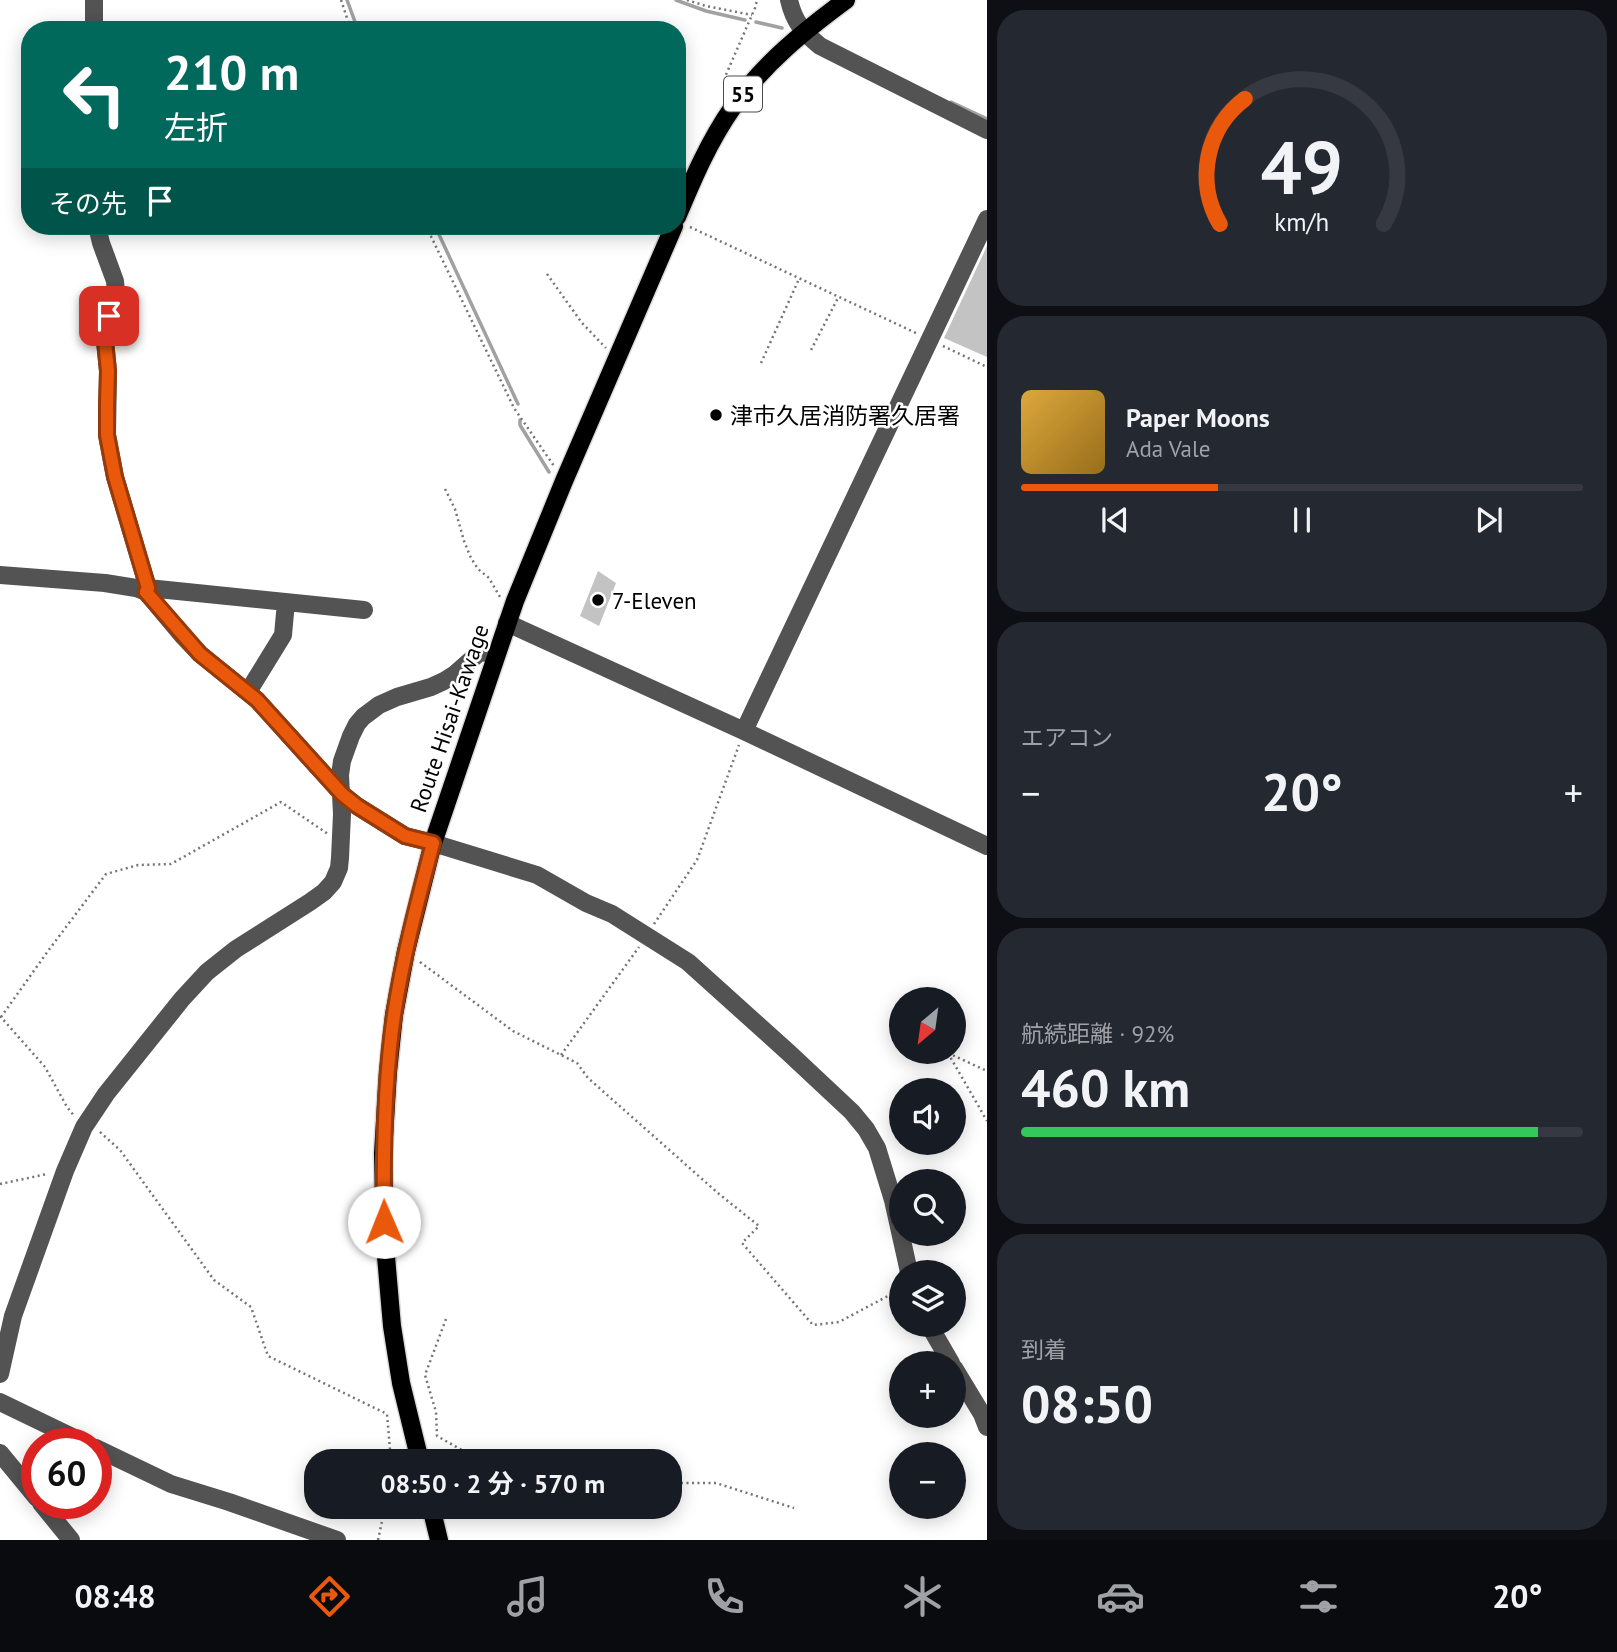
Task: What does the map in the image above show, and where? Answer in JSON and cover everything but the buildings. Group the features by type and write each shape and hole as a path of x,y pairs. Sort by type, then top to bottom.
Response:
{"main road":[{"name":"Route Hisai-Kawage","path":"686,205 700,163 733,107 773,60 846,0"},
{"name":"Route Hisai-Kawage","path":"417,1449 399,1371 385,1245 383,1153 388,1072 394,1015 406,951 433,843 509,616 616,359 674,235"},
{"path":"434,1519 439,1540"}],"street":[{"path":"94,0 94,21"},
{"path":"789,0 793,15 804,33 820,46 987,130"},
{"path":"744,732 987,219"},
{"path":"99,235 116,292 104,331 108,371 107,435 115,477 147,590 200,654 257,700 342,794 357,806 405,836 537,875 586,903 612,914 688,962 852,1112 866,1129 877,1148 893,1200 906,1260"},
{"path":"0,575 364,610"},
{"path":"249,693 283,635 286,602"},
{"path":"509,616 744,732 987,846"},
{"path":"0,1374 13,1315 65,1171 86,1125 106,1094 155,1031 207,972 236,949 310,902 329,887 336,877 341,844 340,775 345,749 357,724 370,710 397,697 444,681 480,652 496,654"},
{"path":"966,1387 982,1413 987,1427"},
{"path":"0,1402 53,1428"},
{"path":"0,1454 21,1479"},
{"path":"112,1456 171,1485 229,1502 337,1540"},
{"path":"54,1519 71,1540"}],"path":[{"path":"341,0 348,21"},
{"path":"687,0 752,15"},
{"path":"749,87 725,77 757,0"},
{"path":"686,226 987,367"},
{"path":"430,235 514,408 564,481"},
{"path":"547,274 582,323 616,359"},
{"path":"761,363 799,279"},
{"path":"811,350 838,298"},
{"path":"445,489 455,509 471,558 488,578 509,616"},
{"path":"561,1055 618,978 697,860 744,732"},
{"path":"341,844 281,802 172,864 138,865 106,874 1,1017 45,1067 67,1107 120,1150 214,1280 251,1307 268,1356 387,1414 390,1449"},
{"path":"406,951 513,1031 577,1063 588,1078 759,1226 742,1244 813,1325 839,1322 889,1296"},
{"path":"987,1071 948,1053 987,1121"},
{"path":"0,1184 65,1171"},
{"path":"446,1318 425,1375 436,1412 437,1436 460,1449"},
{"path":"682,1483 716,1483 793,1508"},
{"path":"379,1540 383,1519"}],"waterway":[{"path":"347,0 355,21"},
{"path":"676,0 706,11 745,20"},
{"path":"756,22 782,28"},
{"path":"951,102 987,119"},
{"path":"439,235 518,404"},
{"path":"520,420 520,425 549,472"}],"place":[{"name":"津市久居消防署久居署","path":"716,415"},
{"name":"7-Eleven","path":"598,600"}],"route":[{"path":"109,316 104,331 108,371 107,435 115,477 148,588 146,592 200,654 257,700 342,794 405,836 433,843 406,951 394,1015 383,1153 384,1222"}]}
